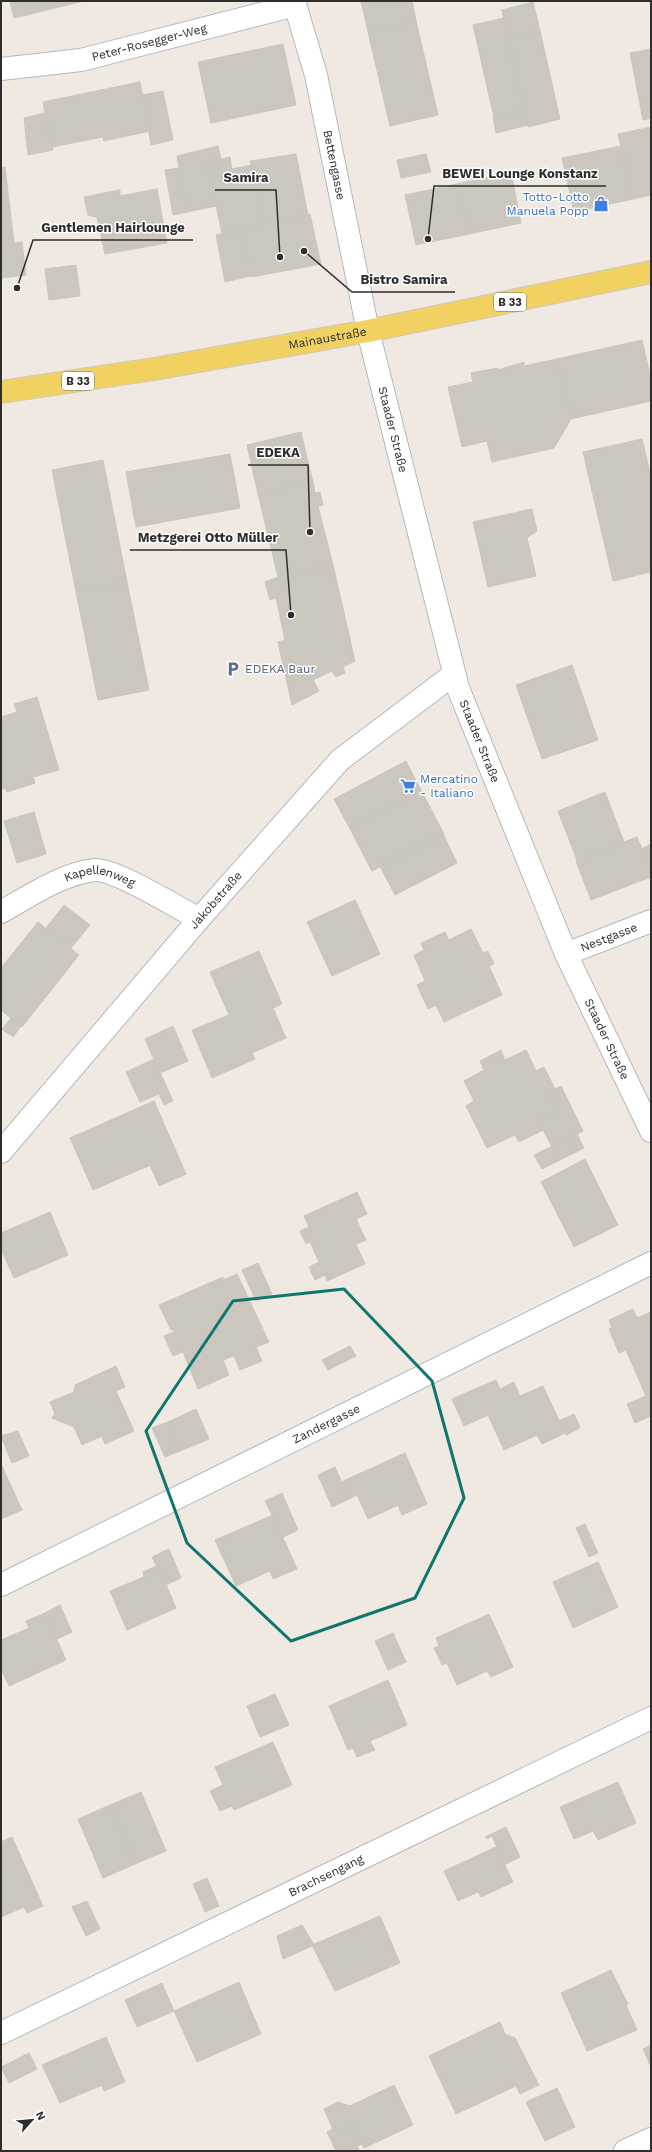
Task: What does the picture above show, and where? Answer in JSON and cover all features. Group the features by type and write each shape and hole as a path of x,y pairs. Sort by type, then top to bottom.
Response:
{"main road":[{"name":"Mainaustraße","path":"1,392 154,370 368,331 651,272"}],"street":[{"name":"Peter-Rosegger-Weg","path":"1,69 81,60 294,3"},
{"name":"Bettengasse","path":"294,3 316,75 368,331"},
{"name":"Staader Straße","path":"368,331 458,688 566,954 651,1131"},
{"name":"Jakobstraße","path":"1,1152 199,919 340,760 454,674"},
{"name":"Kapellenweg","path":"1,912 58,880 96,870 127,880 199,919"},
{"name":"Nestgasse","path":"566,954 651,921"},
{"name":"Zandergasse","path":"1,1585 651,1263"},
{"name":"Brachsengang","path":"1,2033 651,1718"},
{"path":"625,2151 651,2139"}],"highlighted area":[{"path":"344,1289 432,1381 464,1498 415,1598 291,1641 187,1543 146,1431 233,1301"}],"building":[{"path":"10,1 84,1 14,18"},
{"path":"361,1 412,1 416,21 368,32"},
{"path":"533,2 540,31 508,38 502,10"},
{"path":"504,18 524,110 494,117 473,25"},
{"path":"416,21 438,115 390,126 368,32"},
{"path":"540,31 560,119 528,127 508,38"},
{"path":"283,44 296,105 211,123 198,62"},
{"path":"651,49 651,118 643,120 630,53"},
{"path":"140,82 150,131 104,141 103,137 52,147 43,102"},
{"path":"163,91 173,140 151,145 143,95"},
{"path":"524,110 528,125 496,133 493,117"},
{"path":"45,113 53,150 28,155 24,118"},
{"path":"651,127 651,195 633,199 618,134"},
{"path":"218,146 221,159 207,162 216,206 187,212 177,156"},
{"path":"621,146 633,199 574,212 562,158"},
{"path":"296,154 308,215 263,224 250,161"},
{"path":"426,154 431,172 401,178 397,160"},
{"path":"230,157 232,169 251,165 263,224 222,234 207,162"},
{"path":"5,167 14,243 22,242 26,275 1,278 1,168"},
{"path":"179,168 187,212 173,215 165,170"},
{"path":"511,172 521,223 469,234 457,184"},
{"path":"457,184 469,234 416,245 405,195"},
{"path":"157,189 167,243 105,254 97,217 88,215 84,197 120,190 120,196"},
{"path":"310,214 321,264 252,277 242,228"},
{"path":"242,230 251,276 225,282 216,235"},
{"path":"76,265 80,296 49,300 45,269"},
{"path":"642,340 651,379 651,401 571,419 557,359"},
{"path":"557,359 571,419 554,448 492,462 487,441 462,447 448,387 473,382 471,373 498,368 498,370 524,362 524,366"},
{"path":"301,432 313,482 258,494 247,445"},
{"path":"642,439 651,477 651,572 613,581 583,452"},
{"path":"230,454 240,508 136,527 126,472"},
{"path":"103,460 127,582 76,592 52,470"},
{"path":"313,482 315,493 320,492 323,505 318,506 333,565 278,577 258,494"},
{"path":"532,509 537,531 527,538 536,576 488,587 473,522"},
{"path":"333,565 355,661 343,667 345,673 336,677 332,671 313,680 319,691 292,705 278,642 285,640 276,598 270,600 265,582 278,577"},
{"path":"127,582 149,690 98,700 76,592"},
{"path":"572,665 598,740 542,759 516,685"},
{"path":"37,697 59,770 33,777 35,783 7,792 5,788 1,789 1,717 17,712 14,704"},
{"path":"406,761 421,790 349,827 334,799"},
{"path":"421,790 444,834 372,871 349,827"},
{"path":"605,792 624,842 577,860 558,811"},
{"path":"34,812 46,854 17,863 4,821"},
{"path":"443,834 457,863 395,895 380,866"},
{"path":"637,837 651,870 651,877 591,900 576,861"},
{"path":"651,844 651,870 642,849"},
{"path":"355,900 380,954 332,976 307,922"},
{"path":"64,905 90,925 71,948 46,928"},
{"path":"38,922 79,955 22,1027 1,1010 1,968"},
{"path":"471,929 483,953 488,951 494,964 489,966 502,995 444,1022 436,1005 428,1009 417,985 425,981 414,955 424,950 421,943 445,932 449,940"},
{"path":"259,951 282,1004 273,1008 286,1038 252,1053 255,1059 212,1078 192,1030 229,1015 210,972"},
{"path":"11,1018 21,1026 13,1037 2,1029"},
{"path":"173,1026 188,1061 160,1073 145,1039"},
{"path":"501,1050 505,1060 526,1050 536,1071 544,1067 555,1089 547,1093 557,1113 537,1123 541,1131 519,1142 515,1135 487,1148 466,1106 474,1101 464,1081 484,1070 480,1061"},
{"path":"154,1059 173,1101 164,1105 159,1094 140,1102 126,1072"},
{"path":"561,1086 583,1131 552,1147 543,1130 541,1131 537,1123 557,1113 547,1093"},
{"path":"154,1101 186,1174 159,1186 150,1165 93,1190 70,1138"},
{"path":"577,1134 584,1148 542,1169 534,1155"},
{"path":"585,1159 618,1225 574,1247 541,1182"},
{"path":"357,1192 367,1214 356,1219 366,1240 356,1244 365,1264 327,1281 325,1275 315,1280 309,1267 319,1262 310,1242 306,1244 300,1231 309,1227 304,1216"},
{"path":"50,1212 68,1255 14,1278 1,1249 1,1233"},
{"path":"258,1263 272,1294 256,1301 242,1270"},
{"path":"237,1274 269,1342 256,1347 262,1361 240,1370 234,1356 223,1360 229,1375 198,1389 183,1352 173,1356 164,1336 174,1332 173,1329 171,1330 159,1305 223,1277 223,1280"},
{"path":"633,1309 637,1318 651,1312 651,1416 635,1423 627,1404 646,1396 626,1350 619,1353 609,1329 612,1328 609,1320"},
{"path":"350,1346 356,1356 328,1370 322,1360"},
{"path":"116,1366 125,1387 116,1391 134,1431 105,1444 102,1436 82,1445 74,1427 52,1418 55,1414 50,1402 74,1392 75,1385"},
{"path":"496,1380 500,1389 514,1382 520,1396 543,1386 565,1433 542,1444 537,1435 504,1450 488,1415 464,1426 452,1399"},
{"path":"196,1409 209,1439 180,1451 168,1422"},
{"path":"574,1414 580,1428 566,1435 559,1421"},
{"path":"168,1422 180,1451 165,1457 152,1428"},
{"path":"18,1431 29,1456 12,1463 1,1436"},
{"path":"405,1453 427,1504 402,1515 398,1505 368,1519 357,1495 349,1499 341,1482"},
{"path":"1,1464 22,1510 1,1519"},
{"path":"335,1467 349,1499 332,1507 318,1475"},
{"path":"282,1493 298,1530 283,1537 265,1501"},
{"path":"273,1515 297,1569 273,1579 270,1571 236,1586 215,1540"},
{"path":"585,1524 598,1553 589,1557 576,1528"},
{"path":"169,1549 181,1578 166,1585 152,1557"},
{"path":"598,1562 618,1607 573,1628 553,1582"},
{"path":"158,1565 176,1608 127,1630 110,1591 144,1577 143,1572"},
{"path":"60,1605 72,1632 57,1639 45,1613"},
{"path":"45,1613 66,1660 9,1686 1,1669 1,1640 29,1628 26,1621"},
{"path":"489,1614 513,1667 491,1677 487,1671 457,1685 447,1663 442,1665 434,1648 439,1646 436,1638"},
{"path":"393,1633 406,1662 388,1670 375,1641"},
{"path":"388,1680 407,1725 370,1741 375,1750 357,1757 353,1748 348,1750 329,1706"},
{"path":"275,1694 289,1725 260,1737 247,1706"},
{"path":"273,1742 292,1785 234,1810 232,1806 220,1811 210,1791 223,1785 215,1767"},
{"path":"618,1782 636,1823 598,1840 593,1831 574,1839 560,1807"},
{"path":"141,1792 166,1851 135,1864 110,1805"},
{"path":"110,1805 135,1864 103,1878 78,1819"},
{"path":"506,1827 520,1857 504,1865 492,1836 487,1839 485,1837"},
{"path":"12,1837 43,1906 27,1913 24,1907 1,1917 1,1842"},
{"path":"496,1847 513,1882 481,1897 478,1892 458,1901 444,1871"},
{"path":"207,1878 219,1906 205,1912 193,1884"},
{"path":"87,1901 100,1929 86,1936 72,1907"},
{"path":"380,1916 400,1963 335,1991 312,1945"},
{"path":"302,1925 314,1945 283,1959 277,1936"},
{"path":"611,1970 628,2004 626,2005 637,2030 587,2051 561,1993"},
{"path":"239,1982 261,2034 197,2062 174,2011"},
{"path":"162,1983 174,2011 137,2027 125,2000"},
{"path":"500,2022 505,2034 515,2038 539,2085 520,2094 516,2086 456,2114 429,2056"},
{"path":"106,2037 125,2082 104,2091 102,2085 60,2103 42,2065"},
{"path":"651,2045 651,2067 643,2049"},
{"path":"29,2053 37,2069 9,2083 1,2067"},
{"path":"394,2085 413,2125 364,2148 353,2126 335,2134 324,2109 338,2102 350,2106"},
{"path":"557,2088 575,2127 545,2141 526,2102"},
{"path":"353,2126 362,2144 357,2146 359,2150 336,2151 327,2132 333,2129 335,2134"}],"place":[{"name":"Totto-Lotto Manuela Popp","path":"601,204"},
{"name":"BEWEI Lounge Konstanz","path":"428,239"},
{"name":"Bistro Samira","path":"304,251"},
{"name":"Samira","path":"280,257"},
{"name":"Gentlemen Hairlounge","path":"17,288"},
{"name":"EDEKA","path":"310,532"},
{"name":"Metzgerei Otto Müller","path":"291,615"},
{"name":"EDEKA Baur","path":"233,669"},
{"name":"Mercatino - Italiano","path":"408,786"}]}
